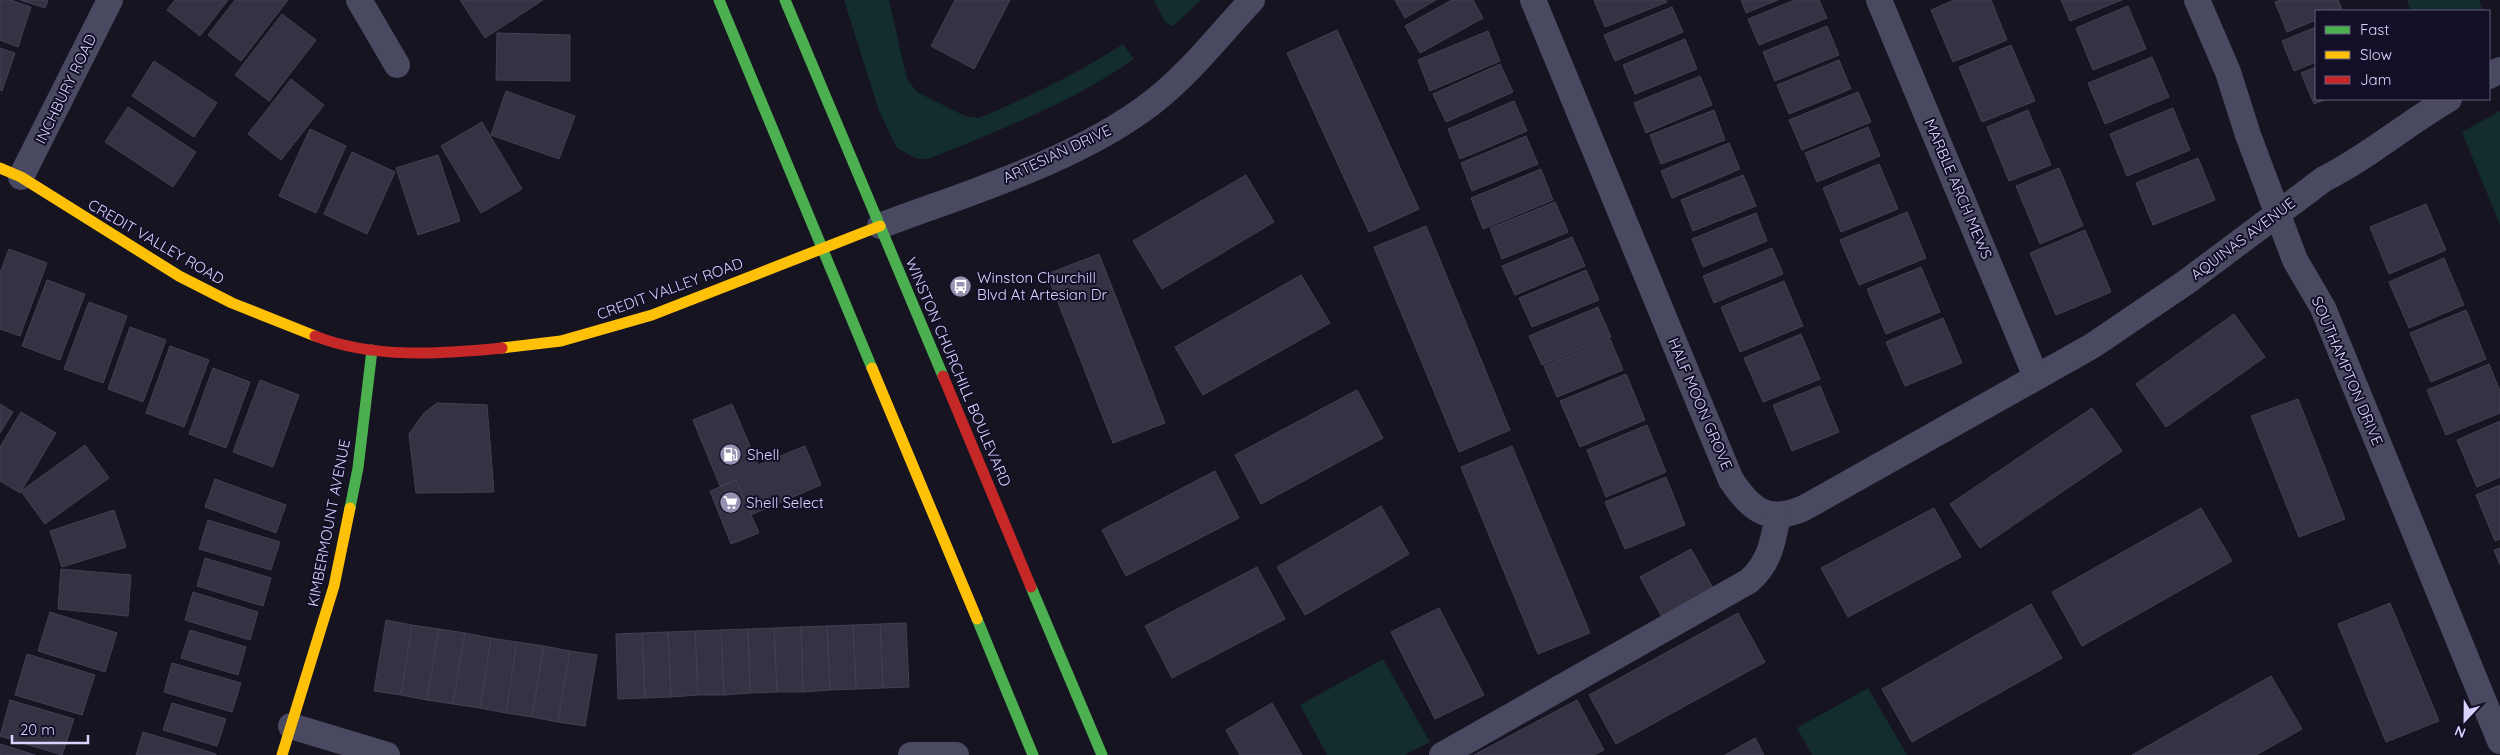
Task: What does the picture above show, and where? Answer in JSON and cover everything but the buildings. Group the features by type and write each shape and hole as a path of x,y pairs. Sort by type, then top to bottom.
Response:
{"main road":[{"path":"718,0 1033,755"},
{"name":"WINSTON CHURCHILL BOULEVARD","path":"785,0 1102,755"},
{"name":"CREDIT VALLEY ROAD","path":"11,172 179,276 232,303 325,340 372,350 450,353 516,347 561,340 652,315 880,226"},
{"name":"KIMBERMOUNT AVENUE","path":"282,755 334,586 358,468 372,350"}],"street":[{"name":"INCHBURY ROAD","path":"11,172 110,0"},
{"path":"359,0 397,66"},
{"name":"ARTESIAN DRIVE","path":"880,226 1060,156 1124,122 1149,105 1183,75 1252,0"},
{"name":"HALF MOON GROVE","path":"1533,0 1731,480 1742,496 1754,508 1766,514 1778,515"},
{"name":"MARBLE ARCH MEWS","path":"1879,0 2036,377"},
{"name":"SOUTHAMPTON DRIVE","path":"2198,0 2228,72 2248,135 2295,260 2323,308 2500,740"},
{"name":"AQUINAS AVENUE","path":"2036,377 2092,346 2186,283 2324,179 2349,167 2399,130 2447,100"},
{"path":"1442,755 1749,581 1758,574 1771,553 1778,515 1792,513 1804,508 2036,377"},
{"path":"291,726 387,755"},
{"path":"911,755 956,755"}],"green space":[{"path":"844,0 889,0 907,79 917,92 965,116 979,118 1017,102 1070,75 1123,44 1134,59 1085,90 1034,115 928,159 917,159 897,148 879,111"},
{"path":"1154,0 1201,0 1173,26 1165,22"},
{"path":"2407,0 2479,0 2483,10 2411,10"},
{"path":"2500,111 2500,225 2462,132"},
{"path":"1383,659 1430,742 1405,755 1327,755 1300,705"},
{"path":"1868,688 1907,755 1812,755 1797,728"}],"traffic: fast":[{"path":"719,0 872,368"},
{"path":"785,0 943,376"},
{"path":"350,508 358,468 372,350"},
{"path":"1031,587 1102,755"},
{"path":"977,619 1033,755"}],"traffic: slow":[{"path":"0,168 21,177 179,276 232,303 315,336"},
{"path":"502,348 561,341 652,315 880,226"},
{"path":"872,368 977,619"},
{"path":"282,755 334,586 350,508"}],"traffic: jam":[{"path":"315,336 360,348 408,353 456,352 502,348"},
{"path":"943,376 1031,587"}],"place":[{"name":"Winston Churchill Blvd At Artesian Dr","path":"961,287"},
{"name":"Shell","path":"731,455"},
{"name":"Shell Select","path":"730,503"}]}
